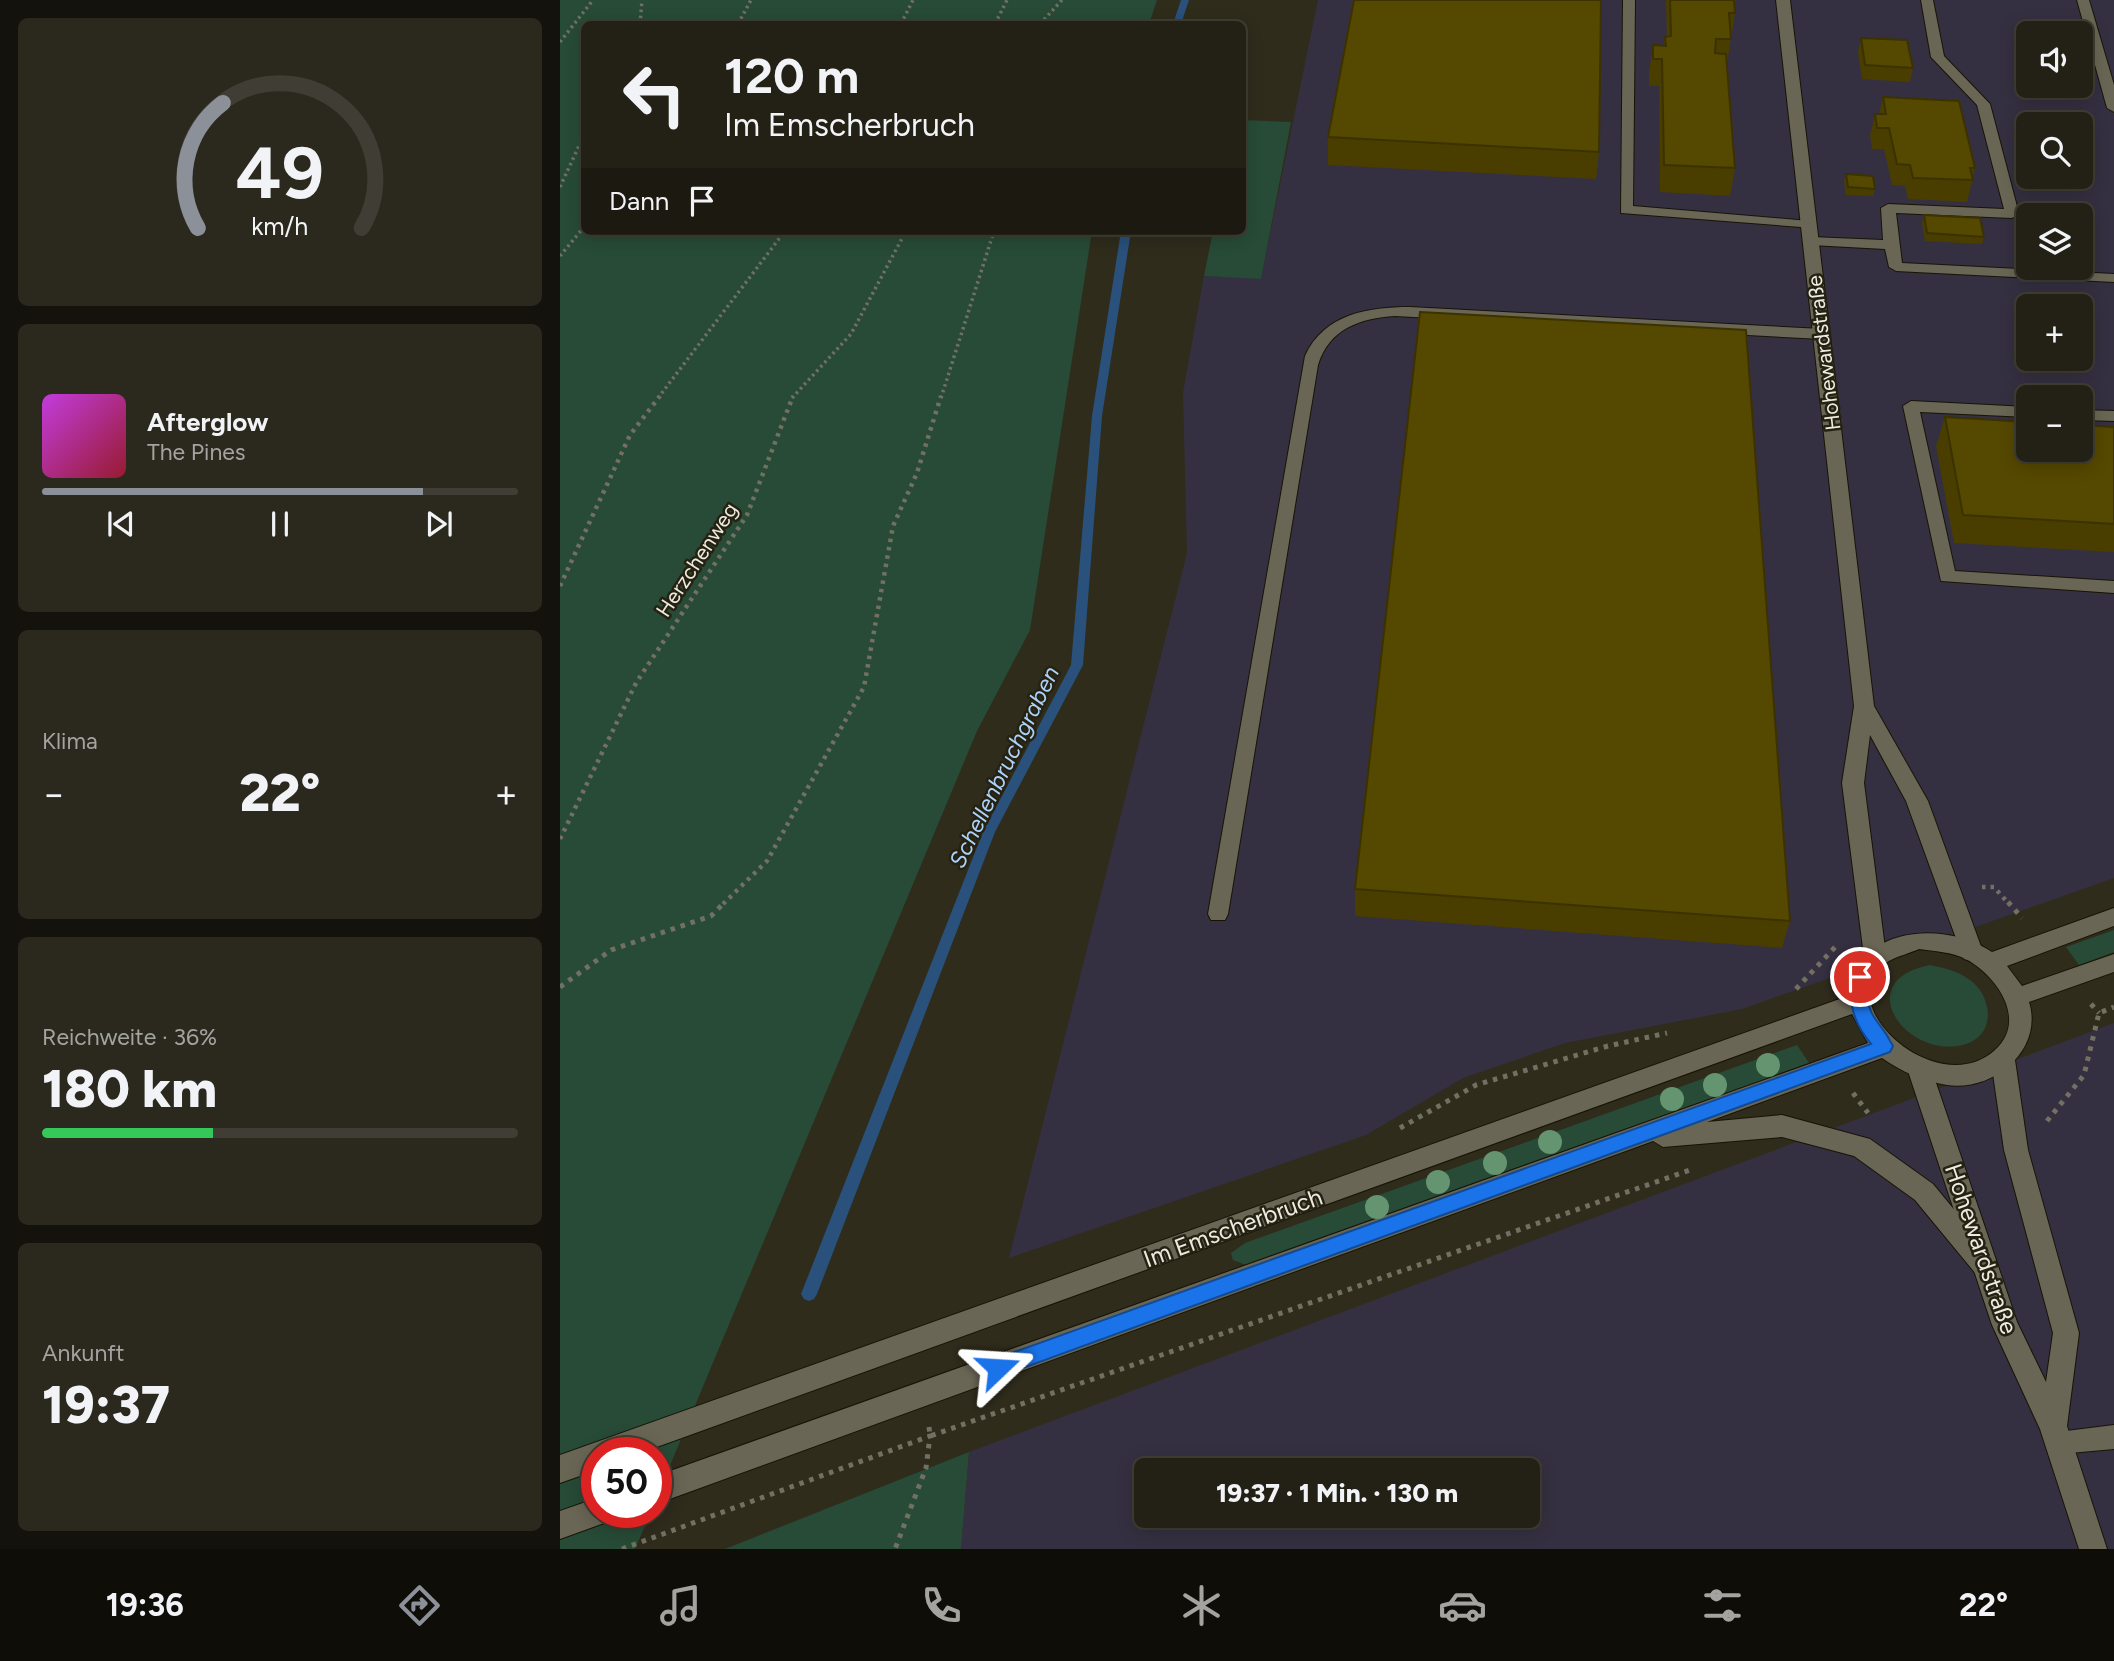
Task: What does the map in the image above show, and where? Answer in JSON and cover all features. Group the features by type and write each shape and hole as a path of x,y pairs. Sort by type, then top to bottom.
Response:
{"main road":[{"name":"Hohewardstraße","path":"1783,0 1864,706 1853,783 1875,956"},
{"name":"Hohewardstraße","path":"1864,706 1917,801 1981,957"},
{"path":"1981,957 2114,917"},
{"path":"1918,940 1946,943 1981,957 2003,975 2021,1009 2021,1032 2003,1060 1978,1072 1949,1075 1919,1068 1884,1046 1866,1025 1858,1002 1860,977 1875,956 1894,945 1918,940"},
{"path":"2017,997 2114,963"},
{"name":"Im Emscherbruch","path":"649,1437 1858,1002"},
{"path":"672,1484 1884,1046"},
{"name":"Hohewardstraße","path":"2003,1060 2013,1130 2066,1333 2056,1434"},
{"name":"Hohewardstraße","path":"1919,1068 2005,1325 2056,1434 2092,1549"},
{"path":"1630,1139 1782,1126 1861,1147 1924,1192 1985,1266"},
{"path":"560,1469 581,1462"},
{"path":"560,1525 581,1518"}],"lane":[{"path":"1629,0 1626,209 1891,245"},
{"path":"1927,0 1938,57 1983,104 2011,214 1888,208 1896,267 2114,278"},
{"path":"2083,0 2114,108"},
{"path":"1219,914 1310,365 1314,348 1328,332 1356,317 1382,312 1525,316 1822,334"},
{"path":"2016,411 1911,406 1947,577 2114,587"},
{"path":"2093,415 2114,416"},
{"path":"2056,1434 2114,1437"}],"path":[{"path":"560,42 593,0"},
{"path":"640,21 642,0"},
{"path":"740,21 751,0"},
{"path":"902,21 913,0"},
{"path":"996,21 1007,0"},
{"path":"1043,21 1062,0"},
{"path":"560,187 581,142"},
{"path":"560,256 581,231"},
{"path":"561,585 630,435 782,235"},
{"name":"Herzchenweg","path":"560,839 636,683 747,515 792,397 851,334 904,235"},
{"path":"560,987 611,950 711,916 767,861 864,687 893,526 917,473 994,235"},
{"path":"560,574 561,585"},
{"path":"2013,1130 2042,1126 2058,1110 2084,1075 2099,1013 2114,1007"},
{"path":"622,1549 930,1436 1695,1168"},
{"path":"895,1549 926,1468 930,1436"}],"shaded area":[{"path":"1318,0 2114,0 2114,878 1742,1009 1565,1043 1463,1078 1366,1135 1009,1258 1187,553 1183,393 1204,276 1261,278"},
{"path":"2114,1023 2114,1549 961,1549 969,1452"}],"green space":[{"path":"560,0 1157,0 1150,21 581,21 581,235 1091,235 1030,630 977,731 672,1461 672,1437 581,1437 581,1528 644,1528 635,1549 560,1549"},
{"path":"1246,120 1291,122 1261,279 1204,276 1212,235 1246,235"},
{"path":"2114,930 2114,952 2079,965 2066,947"},
{"path":"1930,965 1965,977 1983,995 1987,1005 1987,1024 1976,1039 1966,1044 1944,1046 1924,1042 1908,1031 1896,1017 1890,1002 1893,987 1906,974"},
{"path":"1797,1045 1809,1063 1246,1265 1233,1260 1231,1253 1245,1243"},
{"path":"969,1452 961,1549 725,1549"}],"building":[{"path":"1354,0 1601,0 1599,152 1328,137"},
{"path":"1670,0 1734,0 1735,13 1729,13 1731,39 1716,39 1715,53 1726,54 1735,168 1664,165 1662,59 1653,59 1653,45 1666,46 1665,37 1671,36"},
{"path":"1861,38 1907,40 1913,68 1865,65"},
{"path":"1883,97 1959,101 1975,168 1970,168 1973,180 1913,178 1910,165 1897,164 1889,128 1877,128 1875,114 1886,114"},
{"path":"1846,174 1873,176 1875,189 1848,187"},
{"path":"1924,215 1980,218 1984,237 1927,233"},
{"path":"1420,312 1746,330 1790,921 1355,889"},
{"path":"1945,417 2016,421 2016,462 2093,462 2093,426 2114,427 2114,524 1963,515"}],"waterway":[{"name":"Schellenbruchgraben","path":"1178,21 1185,0"},
{"name":"Schellenbruchgraben","path":"809,1294 989,832 1077,665 1097,416 1125,235"}],"route":[{"path":"998,1368 1884,1046 1866,1025 1858,1002 1860,977"}]}
